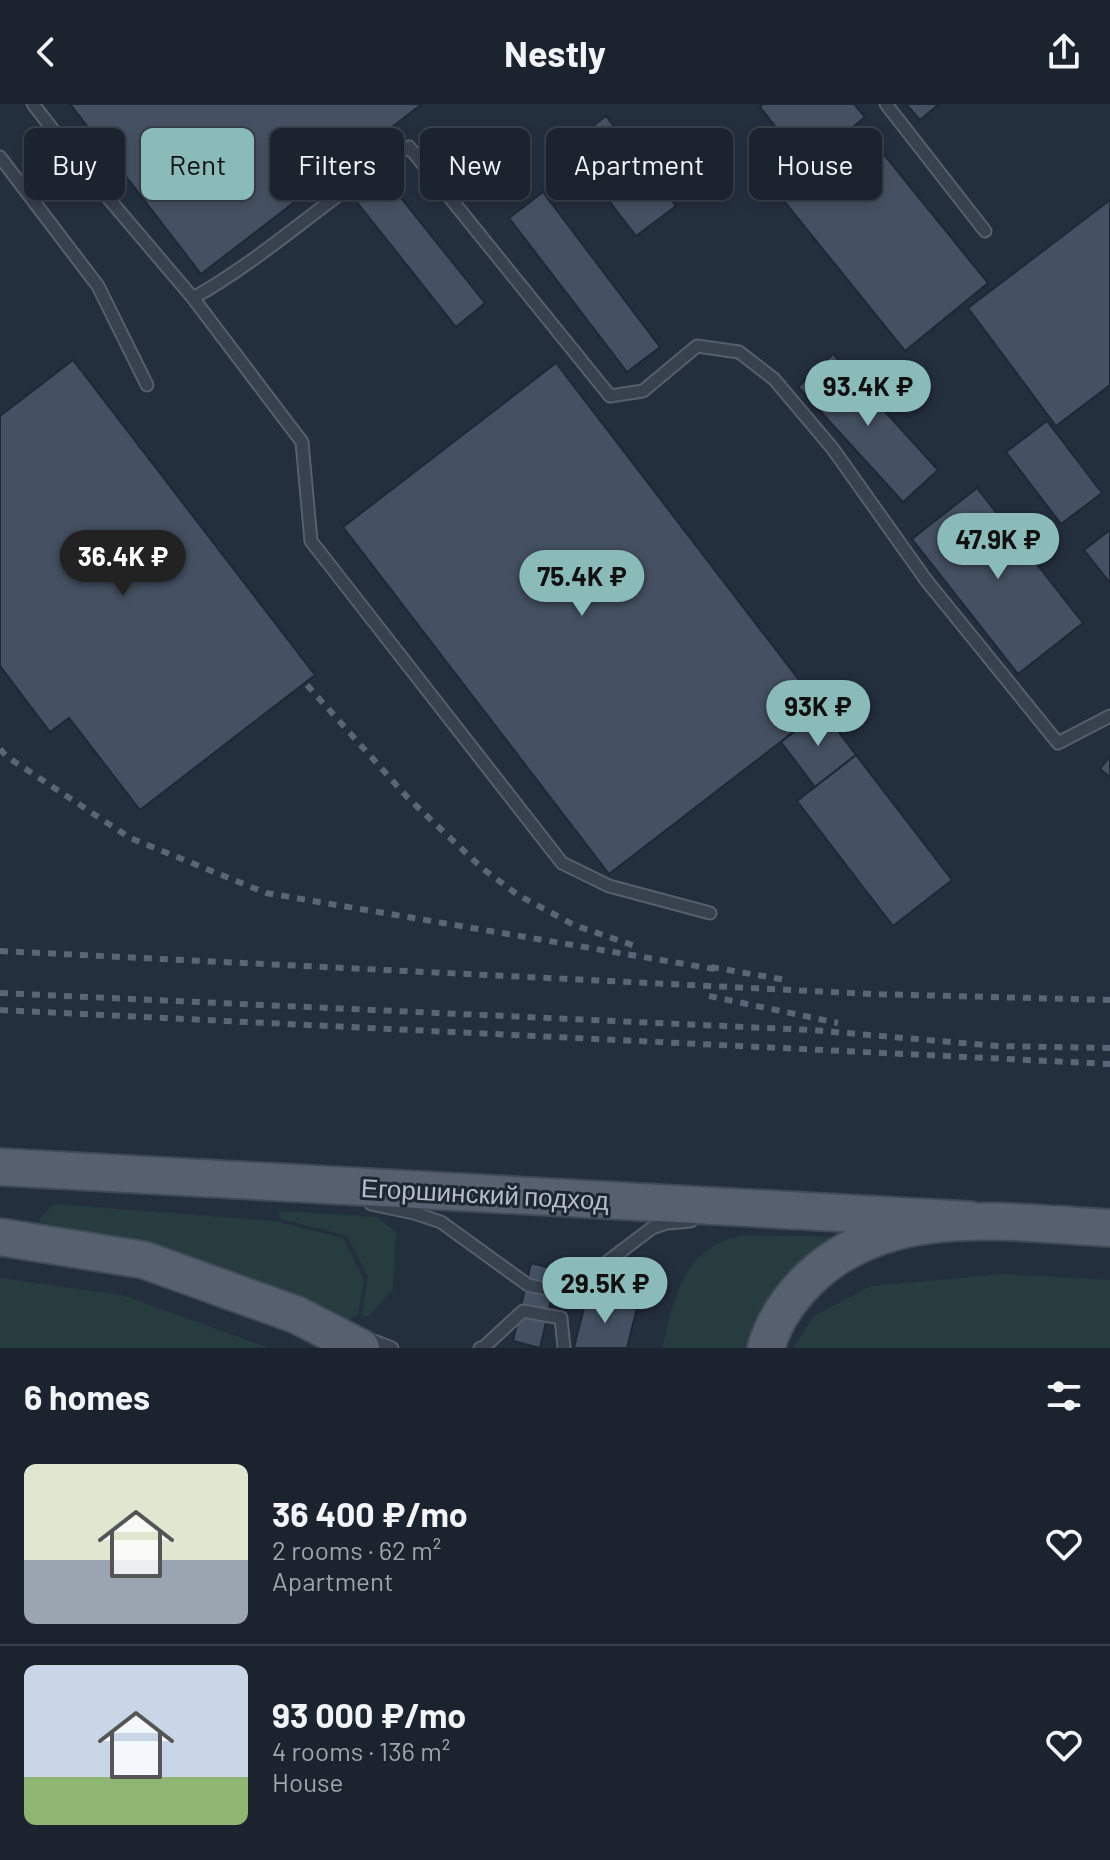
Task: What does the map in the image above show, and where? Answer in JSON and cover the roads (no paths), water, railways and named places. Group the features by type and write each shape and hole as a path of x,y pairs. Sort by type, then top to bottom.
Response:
{"main road":[{"name":"Егоршинский подход","path":"0,1167 970,1220"},
{"path":"766,1348 779,1317 797,1291 818,1270 841,1254 882,1235 970,1220 1110,1228"},
{"path":"0,1237 144,1260 297,1315 361,1348"}],"lane":[{"path":"33,104 81,166 193,298 302,442 311,541 562,863 609,886 710,913"},
{"path":"886,104 985,231"},
{"path":"193,298 234,275 367,172 409,147 610,396 643,391 697,346 739,352 774,379 833,449 926,580 1058,743 1110,716"},
{"path":"0,157 98,286 147,385"},
{"path":"168,1176 252,1190 333,1198"},
{"path":"364,1202 441,1222 528,1285 566,1293 652,1228 706,1218 737,1207"},
{"path":"483,1348 523,1311 561,1318 564,1348"},
{"path":"297,1315 392,1348"}],"railway":[{"path":"307,685 408,798 483,869 518,895 574,925 638,947"},
{"path":"0,749 130,838 266,893 720,970"},
{"path":"0,951 872,994 1110,1000"},
{"path":"711,967 786,980"},
{"path":"0,993 811,1030 997,1046 1110,1048"},
{"path":"709,996 838,1023"},
{"path":"0,1010 1110,1064"}]}
